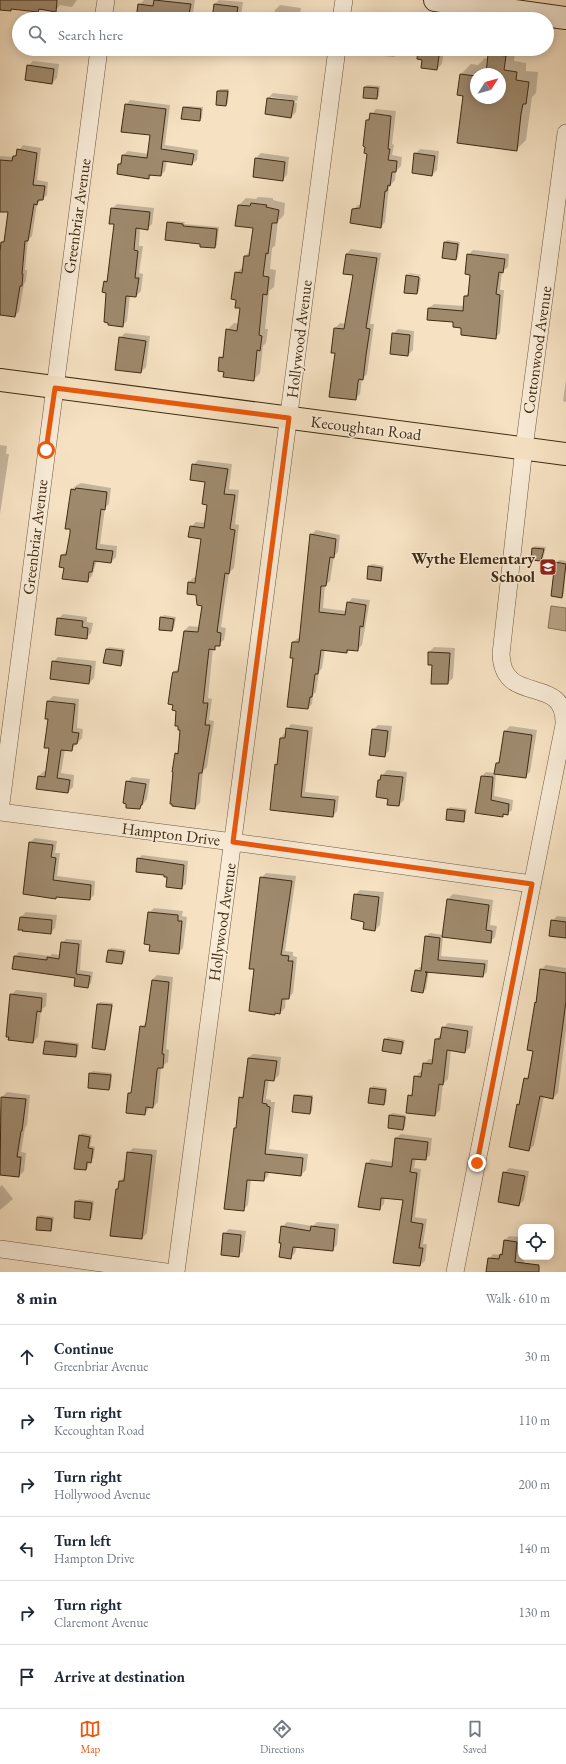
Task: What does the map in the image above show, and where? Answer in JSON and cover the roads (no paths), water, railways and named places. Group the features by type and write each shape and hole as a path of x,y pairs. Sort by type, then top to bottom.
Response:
{"main road":[{"path":"435,0 522,12"},
{"path":"554,16 566,18"},
{"name":"Kecoughtan Road","path":"0,380 566,454"}],"street":[{"path":"104,12 106,0"},
{"path":"342,12 344,0"},
{"name":"Greenbriar Avenue","path":"0,811 98,56"},
{"name":"Hollywood Avenue","path":"176,1272 336,56"},
{"name":"Cottonwood Avenue","path":"456,1272 565,717 563,710 554,697 547,693 513,682 503,670 501,654 524,448 566,133"},
{"name":"Hampton Drive","path":"0,811 532,884"},
{"path":"0,1249 166,1272"}],"place":[{"name":"Wythe Elementary School","path":"548,567"}]}
